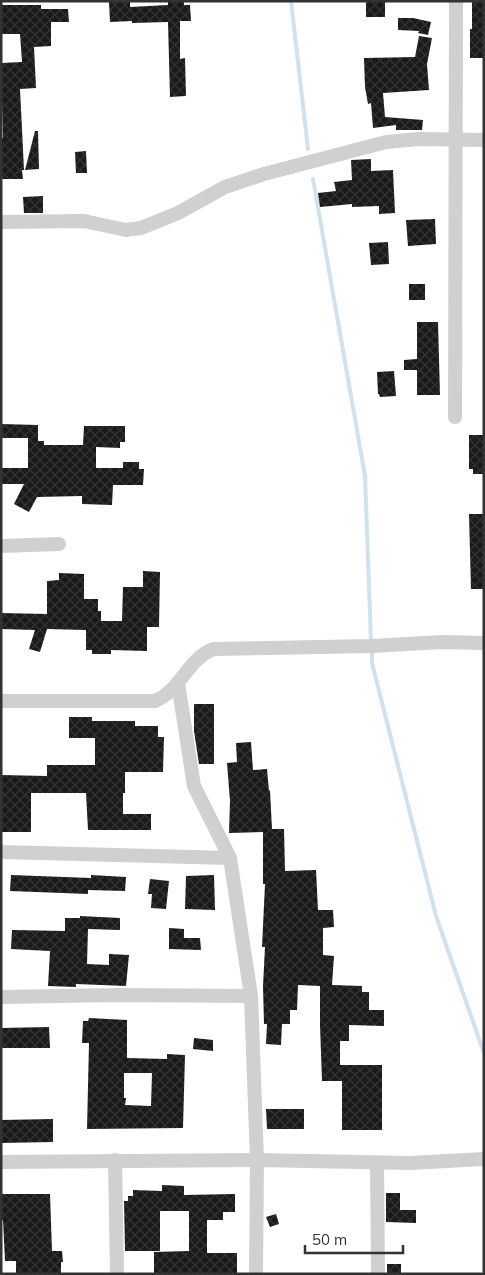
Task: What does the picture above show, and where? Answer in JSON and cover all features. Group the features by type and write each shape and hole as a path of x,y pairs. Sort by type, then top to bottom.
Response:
{"street":[{"path":"454,417 456,1"},
{"path":"1,222 84,221 126,230 141,228 178,213 225,187 264,174 386,142 419,139 484,140"},
{"path":"1,546 59,544"},
{"path":"1,701 155,701 166,696 202,653 213,648 372,646 442,642 484,643"},
{"path":"178,682 194,786 230,858 251,996 257,1160 256,1274"},
{"path":"1,852 230,858"},
{"path":"1,998 116,995 251,996"},
{"path":"1,1162 257,1160 410,1163 484,1159"},
{"path":"114,1160 117,1274"},
{"path":"377,1163 378,1274"}],"building":[{"path":"130,1 130,7 168,5 168,1 184,1 184,5 190,5 191,21 180,21 180,59 185,58 186,96 170,97 168,22 110,22 109,2"},
{"path":"366,1 385,1 385,17 366,17"},
{"path":"472,1 484,1 484,58 470,58"},
{"path":"1,5 41,5 41,9 68,9 69,22 51,22 51,46 34,47 36,88 20,89 23,179 1,179 1,138 3,138 1,63 22,62 20,34 1,34"},
{"path":"398,18 413,18 431,22 428,35 418,33 419,31 398,30"},
{"path":"419,36 432,38 427,64 429,90 383,93 385,117 423,120 422,130 396,130 396,125 373,128 371,103 368,104 365,87 364,58 415,57"},
{"path":"35,131 38,131 39,169 25,170"},
{"path":"86,151 87,173 76,173 75,152"},
{"path":"371,159 371,171 393,170 395,213 379,214 379,206 352,207 352,204 320,207 318,193 336,191 334,182 352,180 351,160"},
{"path":"43,196 43,213 24,213 23,197"},
{"path":"435,219 436,244 408,246 406,220"},
{"path":"388,242 389,264 371,265 369,243"},
{"path":"409,284 425,284 425,300 409,300"},
{"path":"417,322 438,322 440,395 417,395 417,370 404,370 404,360 417,359"},
{"path":"394,371 396,396 380,397 378,394 377,372"},
{"path":"1,424 38,425 38,441 44,441 44,445 83,445 84,426 125,426 125,442 120,442 120,448 96,447 96,468 123,468 123,462 139,462 139,469 144,469 143,485 113,485 112,505 82,504 82,496 37,497 29,512 14,504 24,484 1,484 1,468 28,468 28,438 1,438"},
{"path":"469,435 484,435 484,474 473,474 473,469 469,469"},
{"path":"469,514 484,514 484,589 471,589"},
{"path":"143,571 160,572 159,627 147,627 147,651 111,650 111,654 92,654 92,650 86,650 86,630 47,629 40,652 29,649 35,630 1,629 1,613 47,614 47,581 59,580 59,573 84,574 84,599 98,599 98,611 101,611 101,621 122,621 123,587 143,587"},
{"path":"194,704 214,704 214,764 199,764 194,731"},
{"path":"69,717 92,717 92,721 135,721 135,726 158,726 158,737 164,737 163,772 125,772 125,793 123,793 123,814 151,814 151,830 88,830 86,793 31,793 31,832 1,832 1,775 47,776 47,765 95,765 95,738 69,738"},
{"path":"251,742 253,770 267,769 272,829 284,829 285,871 316,870 318,910 333,910 334,927 323,928 323,955 334,956 332,985 362,986 362,992 369,992 369,1010 384,1010 384,1026 349,1025 349,1041 340,1041 340,1065 382,1065 382,1130 342,1130 342,1081 322,1081 320,986 298,985 297,1010 290,1010 290,1024 282,1024 281,1045 266,1044 267,1024 264,1024 263,986 265,947 262,947 265,884 263,884 263,832 229,833 230,801 227,763 237,762 236,743"},
{"path":"11,875 91,878 91,875 126,877 125,891 88,890 88,894 10,891"},
{"path":"214,875 215,910 185,909 186,876"},
{"path":"150,879 169,881 166,909 151,908 152,894 148,894"},
{"path":"80,916 120,918 120,930 88,929 87,964 109,965 109,954 129,955 126,986 76,984 76,987 48,986 50,951 11,949 12,930 65,931 65,918 80,918"},
{"path":"169,928 184,929 184,938 200,938 201,950 169,949"},
{"path":"89,1018 127,1020 127,1058 167,1059 167,1054 185,1055 183,1128 87,1129 89,1043 82,1043 83,1021 88,1021","holes":["124,1073 152,1073 151,1106 125,1105"]},
{"path":"49,1027 50,1048 1,1048 1,1028"},
{"path":"194,1038 213,1040 213,1051 193,1049"},
{"path":"266,1109 304,1109 304,1129 267,1129"},
{"path":"53,1119 53,1142 1,1143 1,1120"},
{"path":"162,1185 184,1186 184,1195 235,1194 235,1212 223,1212 223,1220 207,1220 207,1253 237,1253 237,1274 154,1274 154,1252 189,1251 189,1211 160,1211 160,1251 125,1251 124,1201 128,1201 128,1196 133,1196 133,1190 162,1191"},
{"path":"386,1193 400,1193 400,1210 416,1210 416,1223 386,1222"},
{"path":"1,1194 50,1194 52,1251 62,1251 61,1274 16,1274 16,1261 5,1261 3,1220 1,1220"},
{"path":"276,1214 279,1224 270,1227 266,1217"},
{"path":"387,1264 401,1264 401,1274 387,1274"}],"waterway":[{"path":"291,1 308,149"},
{"path":"313,179 365,476 371,642"},
{"path":"372,649 372,663 436,916 484,1053"}]}
